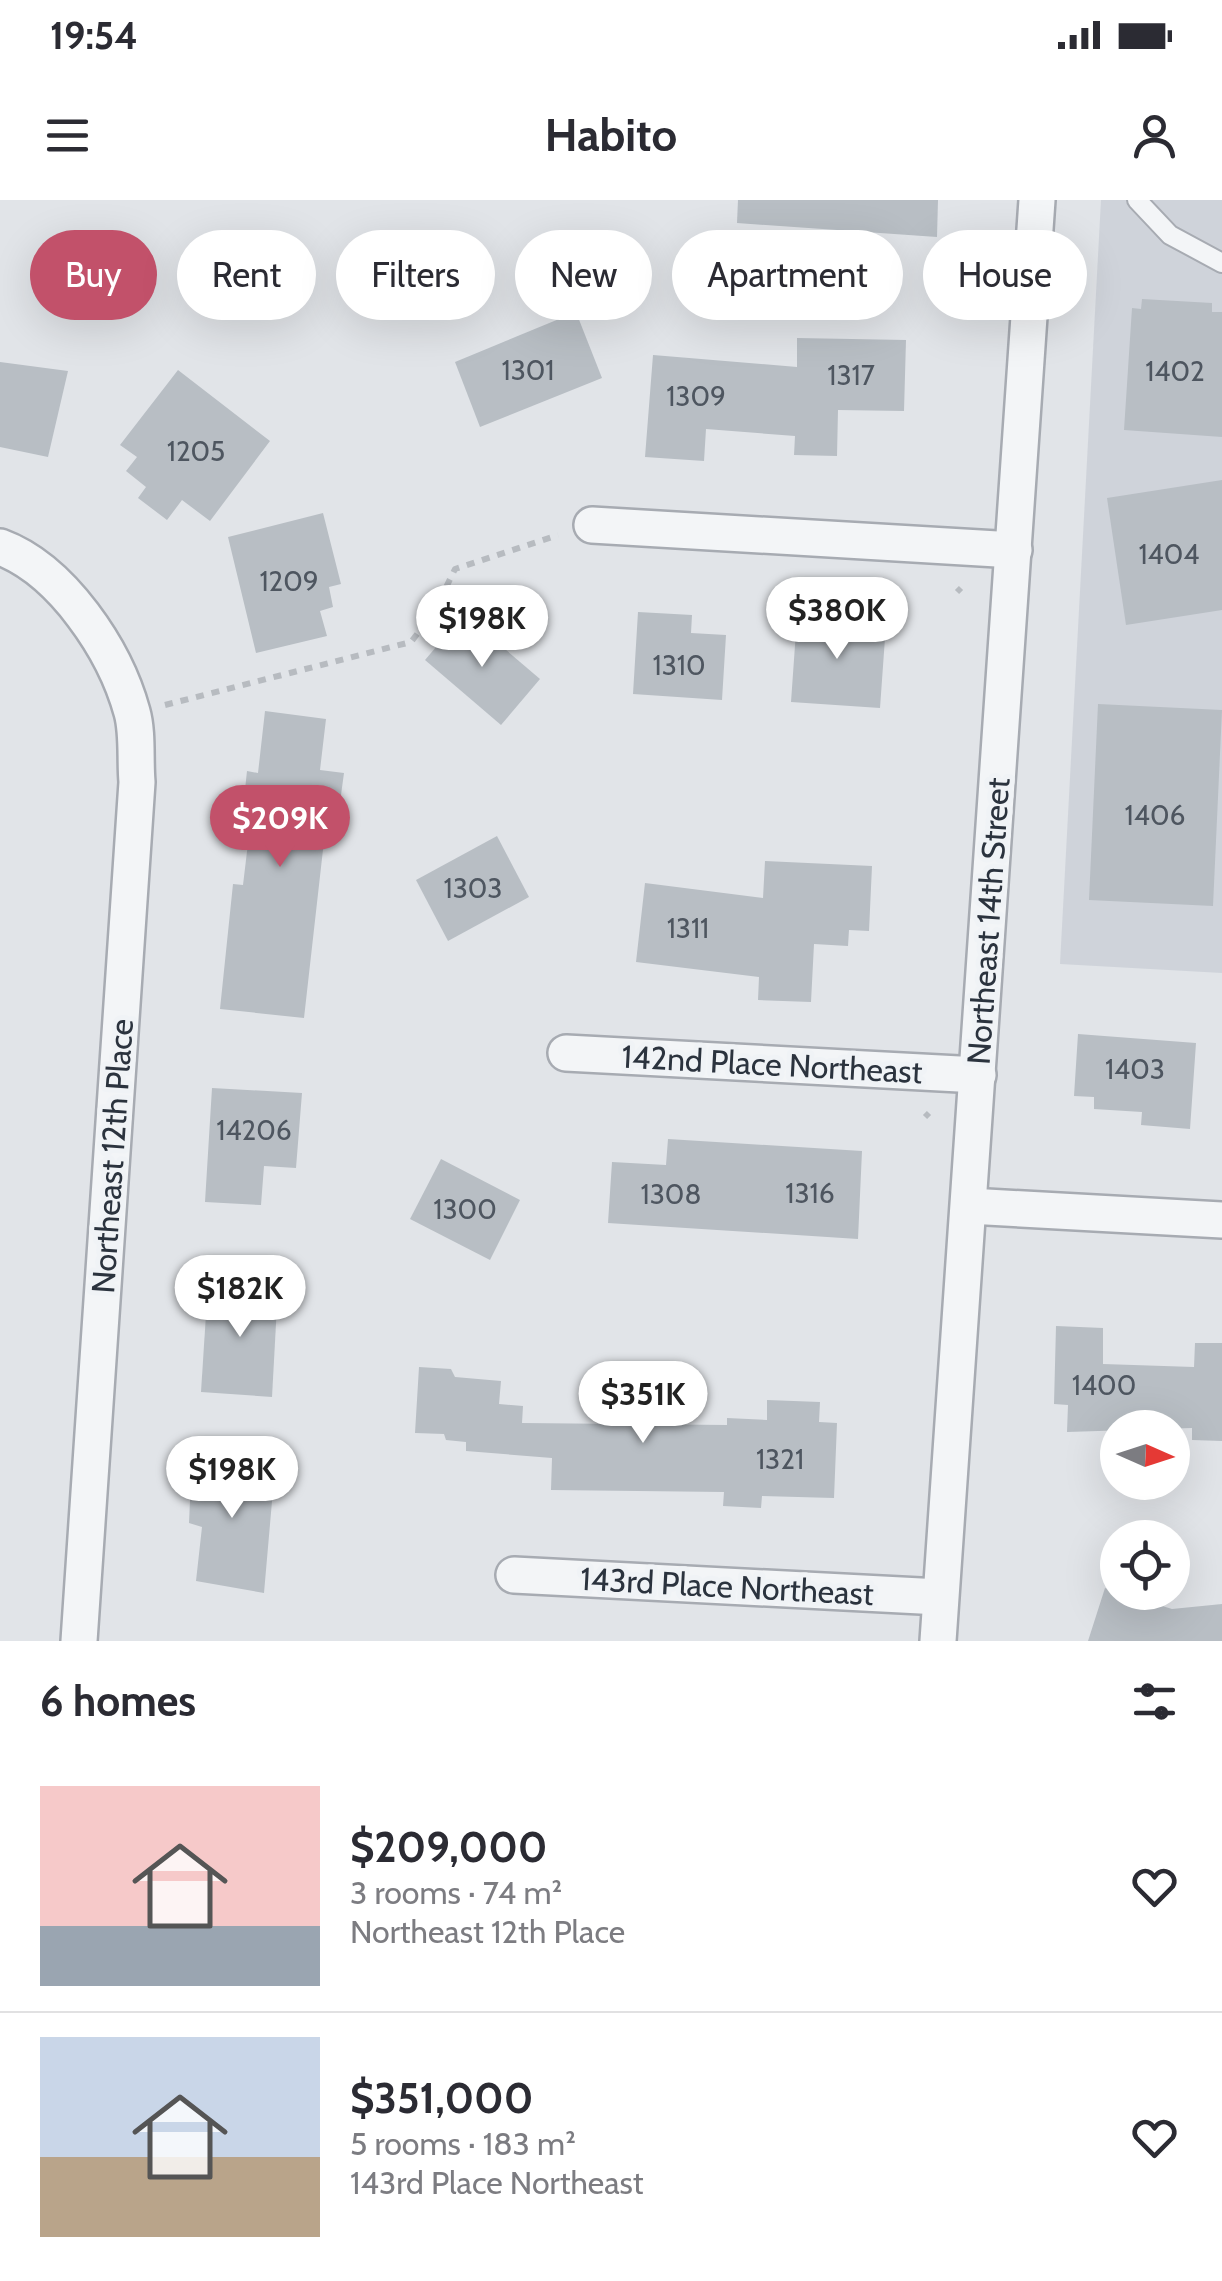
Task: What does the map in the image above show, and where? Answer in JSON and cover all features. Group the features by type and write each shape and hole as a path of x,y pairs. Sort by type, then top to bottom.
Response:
{"street":[{"name":"Northeast 14th Street","path":"938,1641 1037,200"},
{"path":"592,525 1014,550"},
{"name":"Northeast 12th Place","path":"0,547 16,553 54,584 86,622 117,674 133,714 137,782 80,1641"},
{"name":"142nd Place Northeast","path":"566,1053 978,1075"},
{"path":"969,1206 1222,1220"},
{"name":"143rd Place Northeast","path":"514,1575 940,1596"}],"lane":[{"path":"1137,200 1170,235 1222,262"}],"path":[{"path":"164,705 410,642 434,612 455,569 592,525"}],"shaded area":[{"path":"1101,200 1222,200 1222,973 1060,964"}],"building":[{"path":"738,200 938,200 937,230 923,230 923,236 903,235 903,230 737,223"},
{"path":"1142,299 1212,303 1212,312 1222,312 1222,437 1124,430 1132,308 1141,309"},
{"path":"557,320 579,320 602,378 480,427 455,362"},
{"path":"797,338 906,340 904,411 838,410 837,456 794,455 795,436 706,429 704,461 645,457 653,355 797,367"},
{"path":"0,362 68,371 48,457 0,447"},
{"path":"178,370 270,441 210,521 182,500 167,520 138,498 146,487 126,471 137,457 120,445"},
{"path":"1222,480 1222,610 1126,625 1107,498"},
{"path":"323,513 341,584 329,587 333,607 320,611 327,636 256,653 228,537"},
{"path":"638,612 692,615 691,633 726,635 722,700 633,694"},
{"path":"464,614 540,679 501,725 425,660"},
{"path":"869,615 866,638 885,638 880,708 791,702 797,617"},
{"path":"1098,704 1222,710 1213,906 1089,900"},
{"path":"265,711 326,719 320,770 344,773 337,824 326,823 304,1018 220,1009 233,884 243,885 251,818 242,817 247,771 258,773"},
{"path":"497,836 529,897 448,941 416,880"},
{"path":"765,861 872,866 869,931 849,930 848,946 814,944 811,1002 758,1000 759,977 636,962 645,883 763,898"},
{"path":"1078,1034 1196,1043 1190,1129 1141,1125 1142,1112 1094,1109 1094,1097 1074,1096"},
{"path":"212,1088 302,1093 296,1168 264,1166 261,1205 205,1202"},
{"path":"668,1139 862,1151 858,1239 608,1223 612,1162 666,1165"},
{"path":"441,1159 520,1200 490,1260 410,1219"},
{"path":"208,1283 278,1287 272,1397 201,1392"},
{"path":"1056,1326 1103,1328 1103,1364 1194,1367 1195,1343 1222,1343 1222,1441 1192,1440 1190,1410 1100,1410 1100,1431 1067,1432 1068,1405 1054,1404"},
{"path":"419,1367 451,1369 455,1377 501,1381 499,1404 523,1406 522,1423 727,1425 727,1418 767,1420 767,1400 820,1402 819,1422 837,1423 834,1498 762,1496 761,1508 723,1506 724,1492 551,1490 552,1458 466,1451 466,1442 446,1440 444,1434 415,1433"},
{"path":"192,1456 275,1467 264,1593 196,1581 202,1527 189,1523"},
{"path":"1100,1604 1100,1610 1190,1610 1222,1604 1222,1641 1088,1641"}]}
